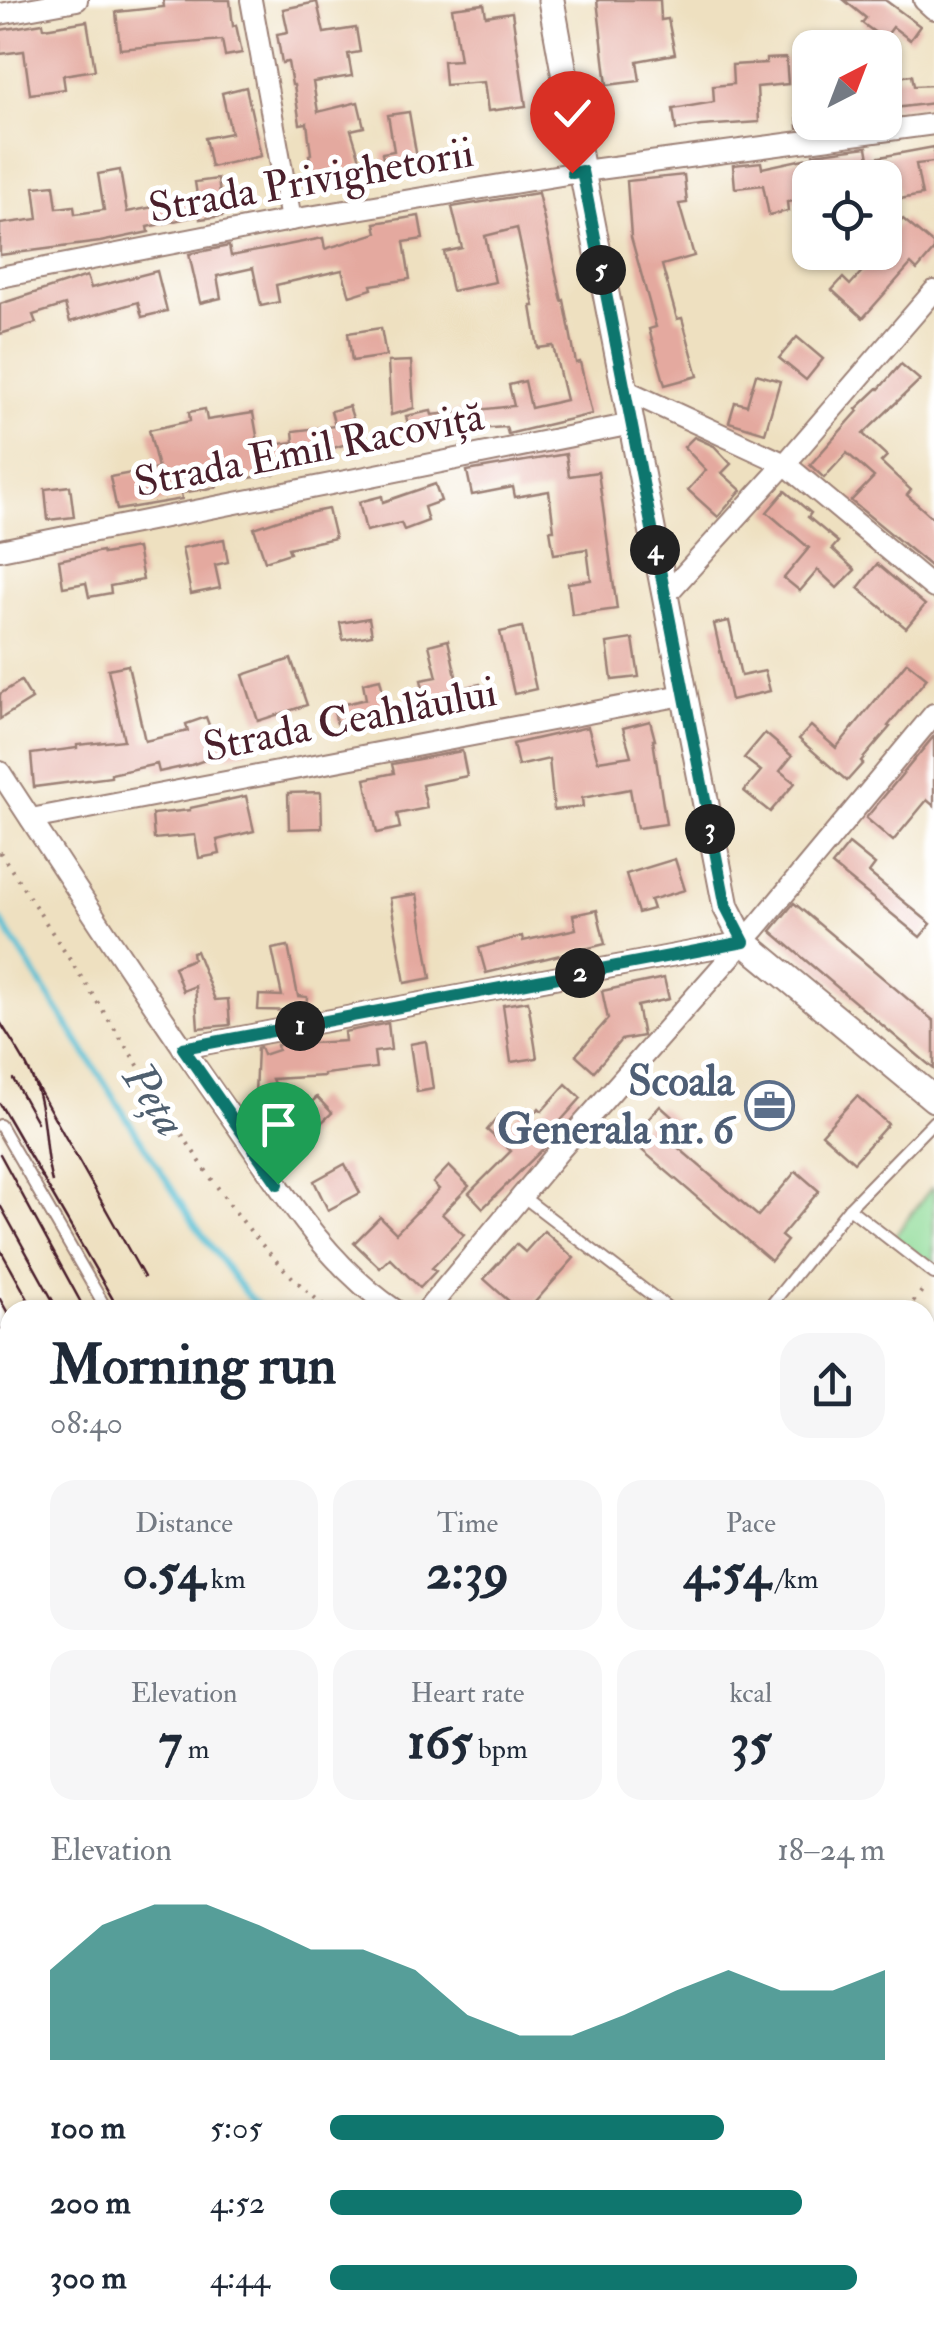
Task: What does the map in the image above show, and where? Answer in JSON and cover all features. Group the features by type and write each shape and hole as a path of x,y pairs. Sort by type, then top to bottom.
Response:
{"street":[{"path":"0,14 78,0"},
{"path":"251,0 291,220"},
{"path":"551,0 726,907 744,942 934,1099"},
{"path":"924,0 934,9"},
{"name":"Strada Privighetorii","path":"0,277 291,220 582,171 934,124"},
{"path":"664,596 785,464 934,291"},
{"path":"625,390 785,464 934,588"},
{"name":"Strada Emil Racoviță","path":"0,550 632,424"},
{"name":"Strada Ceahlăului","path":"31,819 683,694"},
{"path":"436,1300 934,714"},
{"path":"0,772 183,1048 310,1229 354,1278 382,1300"},
{"path":"183,1048 744,942"}],"lane":[{"path":"775,1300 849,1208 934,1121"},
{"path":"0,1125 101,1300"},
{"path":"522,1196 658,1300"},
{"path":"849,1208 934,1274"}],"path":[{"path":"0,852 214,1184 273,1258 317,1300"},
{"path":"915,1300 925,1287"}],"green space":[{"path":"934,1189 934,1271 893,1238"}],"building":[{"path":"163,0 230,0 242,53 225,56 222,40 120,49 116,12 164,7"},
{"path":"597,0 660,0 661,20 668,19 675,54 637,61 640,81 607,85"},
{"path":"844,0 885,0 920,26 910,40 902,30 893,27 872,30 862,23 866,18"},
{"path":"317,2 324,33 356,28 360,52 348,54 352,76 313,82 318,112 358,102 364,127 351,130 362,166 316,180 309,155 307,123 300,124 294,85 288,62 282,63 277,34 288,32 283,9"},
{"path":"484,4 486,16 512,12 526,106 488,111 484,82 445,85 443,61 460,60 452,8"},
{"path":"87,21 95,70 63,75 65,89 30,94 24,51 0,54 0,30"},
{"path":"786,58 788,84 757,87 759,122 676,130 673,109 714,102 713,86 733,84 732,65"},
{"path":"912,75 914,86 934,85 934,103 902,107 902,76"},
{"path":"246,87 261,156 211,167 205,138 231,133 222,93"},
{"path":"409,112 418,164 385,170 382,153 394,151 388,115"},
{"path":"867,147 869,159 934,147 934,162 916,164 922,195 902,199 902,160 799,160 813,154"},
{"path":"761,162 762,168 792,162 792,201 787,202 788,211 769,215 763,185 735,188 733,165"},
{"path":"120,170 127,212 197,195 195,182 218,179 223,216 200,219 200,215 148,227 149,232 100,242 0,255 0,224 38,219 34,187 54,185 57,208 74,206 75,214 104,210 98,174"},
{"path":"684,175 687,203 679,204 694,256 662,265 698,376 665,385 649,329 656,327 631,237 627,181"},
{"path":"538,193 576,363 580,362 592,414 508,434 506,427 477,429 412,443 406,416 514,406 509,385 525,381 531,408 566,400 553,346 538,348 534,306 517,228 485,236 495,282 452,291 444,252 462,248 452,207"},
{"path":"419,216 423,239 404,242 410,279 371,285 372,289 350,296 342,270 276,285 279,302 261,306 253,268 217,276 221,298 200,303 189,254 229,246 231,256 323,238 325,249 377,233 375,223"},
{"path":"902,220 934,245 934,250 917,270 911,264 863,318 832,290 843,278 850,285 863,270 902,270"},
{"path":"157,271 167,311 142,317 138,302 70,322 65,305 33,315 36,323 0,334 0,304 87,276 91,288"},
{"path":"381,328 386,356 352,361 348,333"},
{"path":"797,337 823,359 806,380 779,358"},
{"path":"411,361 414,408 391,415 388,362"},
{"path":"901,364 920,380 863,434 887,456 881,462 911,490 907,495 934,519 934,569 851,501 874,477 847,453 824,478 810,465 856,409"},
{"path":"756,374 780,381 765,433 729,422 735,402 747,405"},
{"path":"349,406 360,440 320,454 273,460 275,474 216,483 217,487 181,493 182,499 117,510 110,477 158,468 149,430 190,421 189,412 205,409 207,420 253,413 259,447 294,442 293,431 335,426 331,411"},
{"path":"694,437 714,446 731,464 722,473 741,490 718,517 688,490 706,470 684,447"},
{"path":"566,454 569,476 598,472 617,609 572,615 568,583 591,580 587,549 554,554 549,491 515,497 513,487 472,495 467,471"},
{"path":"435,484 441,501 424,507 428,521 404,530 401,523 366,531 359,502 382,496 383,502"},
{"path":"70,486 74,517 48,520 45,489"},
{"path":"785,491 838,542 832,549 855,570 837,588 818,570 800,591 784,578 809,548 767,512"},
{"path":"328,509 335,538 288,548 290,553 265,561 254,528"},
{"path":"224,539 228,562 215,565 220,588 191,594 182,548"},
{"path":"137,548 143,580 110,586 111,593 89,597 86,583 63,587 59,560"},
{"path":"877,564 925,605 906,628 858,588"},
{"path":"369,618 372,635 343,640 340,623"},
{"path":"729,621 741,676 765,671 770,691 731,700 714,624"},
{"path":"522,627 536,689 514,694 500,632"},
{"path":"633,639 639,677 612,680 607,643"},
{"path":"448,640 459,689 480,684 485,705 368,731 365,718 337,724 333,707 366,699 363,683 380,679 387,709 426,700 421,680 437,677 429,645"},
{"path":"291,659 307,705 258,721 243,675"},
{"path":"907,662 927,678 847,781 799,739 811,726 836,748"},
{"path":"128,665 145,741 188,731 186,724 206,717 215,741 254,731 257,742 249,745 250,750 159,772 157,764 111,777 34,787 31,754 124,740 108,669"},
{"path":"21,681 32,699 0,719 0,694"},
{"path":"650,721 666,824 637,828 630,789 582,798 583,807 554,810 549,759 518,766 513,744 588,727 598,761 631,756 623,728"},
{"path":"765,733 792,756 780,771 795,783 770,812 744,791 761,771 744,758"},
{"path":"934,736 934,806 927,800 893,841 866,818"},
{"path":"462,751 467,776 422,785 427,808 397,814 400,828 377,833 365,779 394,773 392,764"},
{"path":"321,792 322,828 289,829 288,793"},
{"path":"246,796 254,831 217,840 220,854 199,858 195,835 154,839 152,814 190,810"},
{"path":"849,844 875,865 869,873 931,924 920,937 832,865"},
{"path":"675,859 685,890 650,900 653,909 638,913 626,874"},
{"path":"417,894 431,978 405,983 390,898"},
{"path":"794,903 934,1021 934,1069 771,931"},
{"path":"597,910 605,944 486,973 479,948 522,936 523,941 576,929 573,915"},
{"path":"288,946 298,996 307,997 306,1011 258,1010 259,995 282,996 272,949"},
{"path":"196,951 215,1000 228,999 230,1025 198,1028 195,986 183,991 174,967 193,959 192,952"},
{"path":"664,978 669,999 637,1006 643,1036 621,1040 594,1071 576,1055 608,1019 602,991"},
{"path":"528,1001 537,1058 511,1062 503,1005"},
{"path":"388,1023 391,1050 374,1052 376,1068 272,1079 275,1086 255,1094 257,1048 263,1055 278,1050 277,1045 345,1041 344,1032"},
{"path":"426,1041 433,1089 417,1092 410,1044"},
{"path":"566,1084 581,1098 549,1134 553,1137 543,1149 483,1208 469,1193 511,1151 487,1130 499,1116 508,1123 521,1109 531,1117 539,1108 542,1111"},
{"path":"857,1096 888,1124 854,1162 822,1134"},
{"path":"317,1097 332,1113 298,1144 284,1128"},
{"path":"660,1106 679,1123 667,1138 758,1216 796,1171 819,1191 781,1236 787,1241 771,1261 630,1140"},
{"path":"345,1164 360,1193 328,1210 314,1181"},
{"path":"449,1166 469,1186 442,1214 464,1235 432,1268 436,1271 420,1288 390,1258 380,1268 354,1243 380,1217 396,1233 439,1189 433,1183"},
{"path":"544,1231 574,1258 537,1300 508,1300 484,1279 516,1244 525,1252"}],"waterway":[{"name":"Peța","path":"0,919 193,1222 252,1300"}],"tram line":[{"path":"0,1022 35,1084 52,1182"},
{"path":"13,1079 37,1122"},
{"path":"35,1083 144,1277"},
{"path":"0,1104 113,1300"},
{"path":"0,1154 80,1300"},
{"path":"0,1205 52,1300"},
{"path":"0,1249 28,1300"}],"place":[{"name":"Scoala Generala nr. 6","path":"769,1106"}],"route":[{"path":"278,1184 183,1048 744,942 726,907 582,171 572,173"}]}
